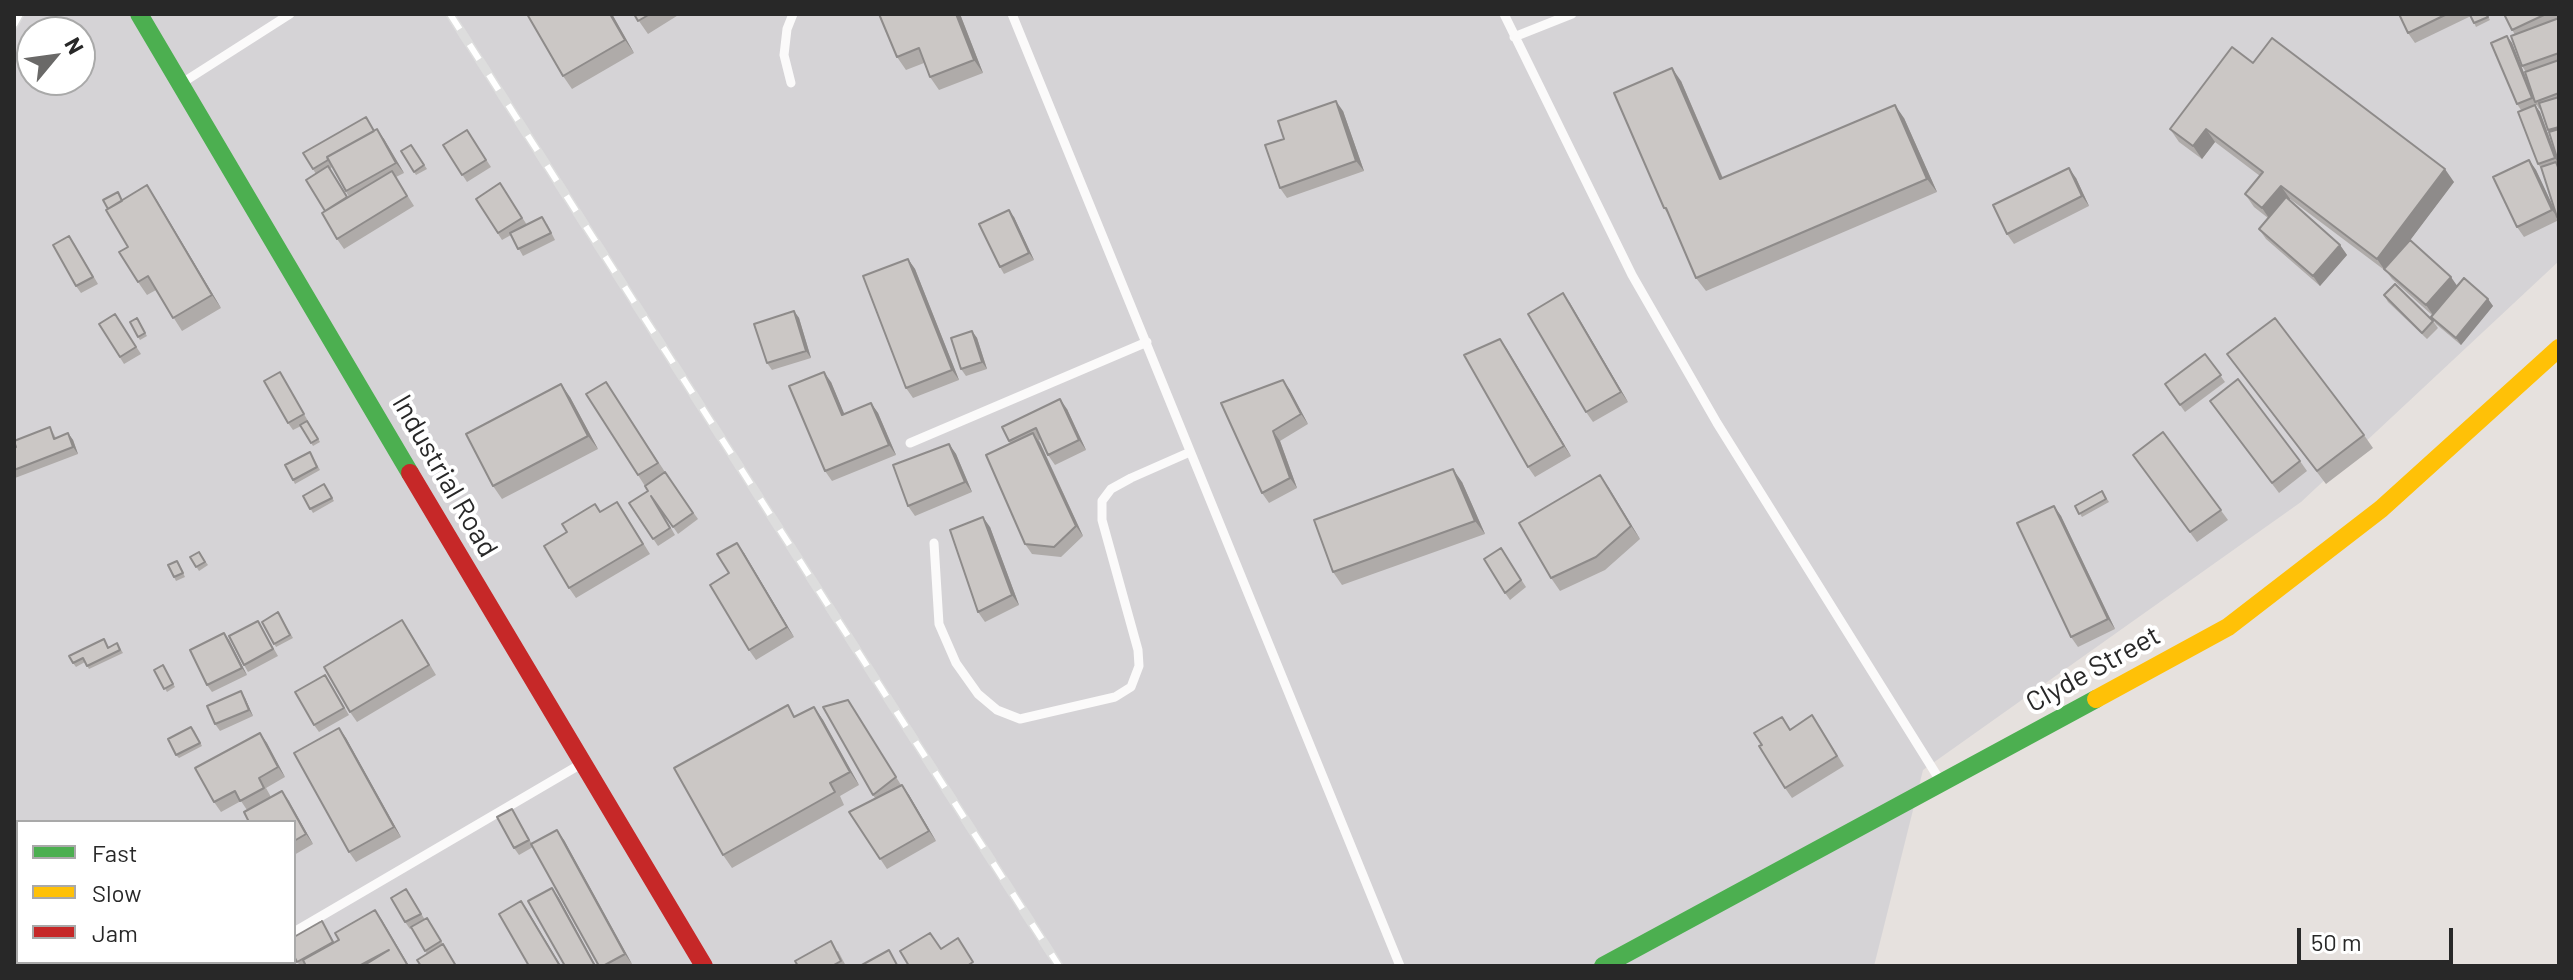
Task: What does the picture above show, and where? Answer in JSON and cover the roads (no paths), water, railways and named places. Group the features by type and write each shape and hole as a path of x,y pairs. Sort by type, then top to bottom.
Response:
{"street":[{"name":"Industrial Road","path":"139,14 704,966"},
{"name":"Clyde Street","path":"1603,966 2228,627 2381,509 2559,348"}],"lane":[{"path":"181,83 290,14"},
{"path":"791,83 784,55 787,29 793,14"},
{"path":"1012,14 1400,966"},
{"path":"1504,14 1639,288 1717,423 1941,782"},
{"path":"1514,37 1572,14"},
{"path":"910,443 1147,342"},
{"path":"934,543 939,624 956,663 978,694 997,710 1020,719 1115,697 1131,687 1139,666 1138,650 1102,520 1102,501 1111,489 1121,483 1190,452"},
{"path":"296,931 582,763"}],"railway":[{"path":"14,25 20,14"},
{"path":"450,14 1059,966"}]}
